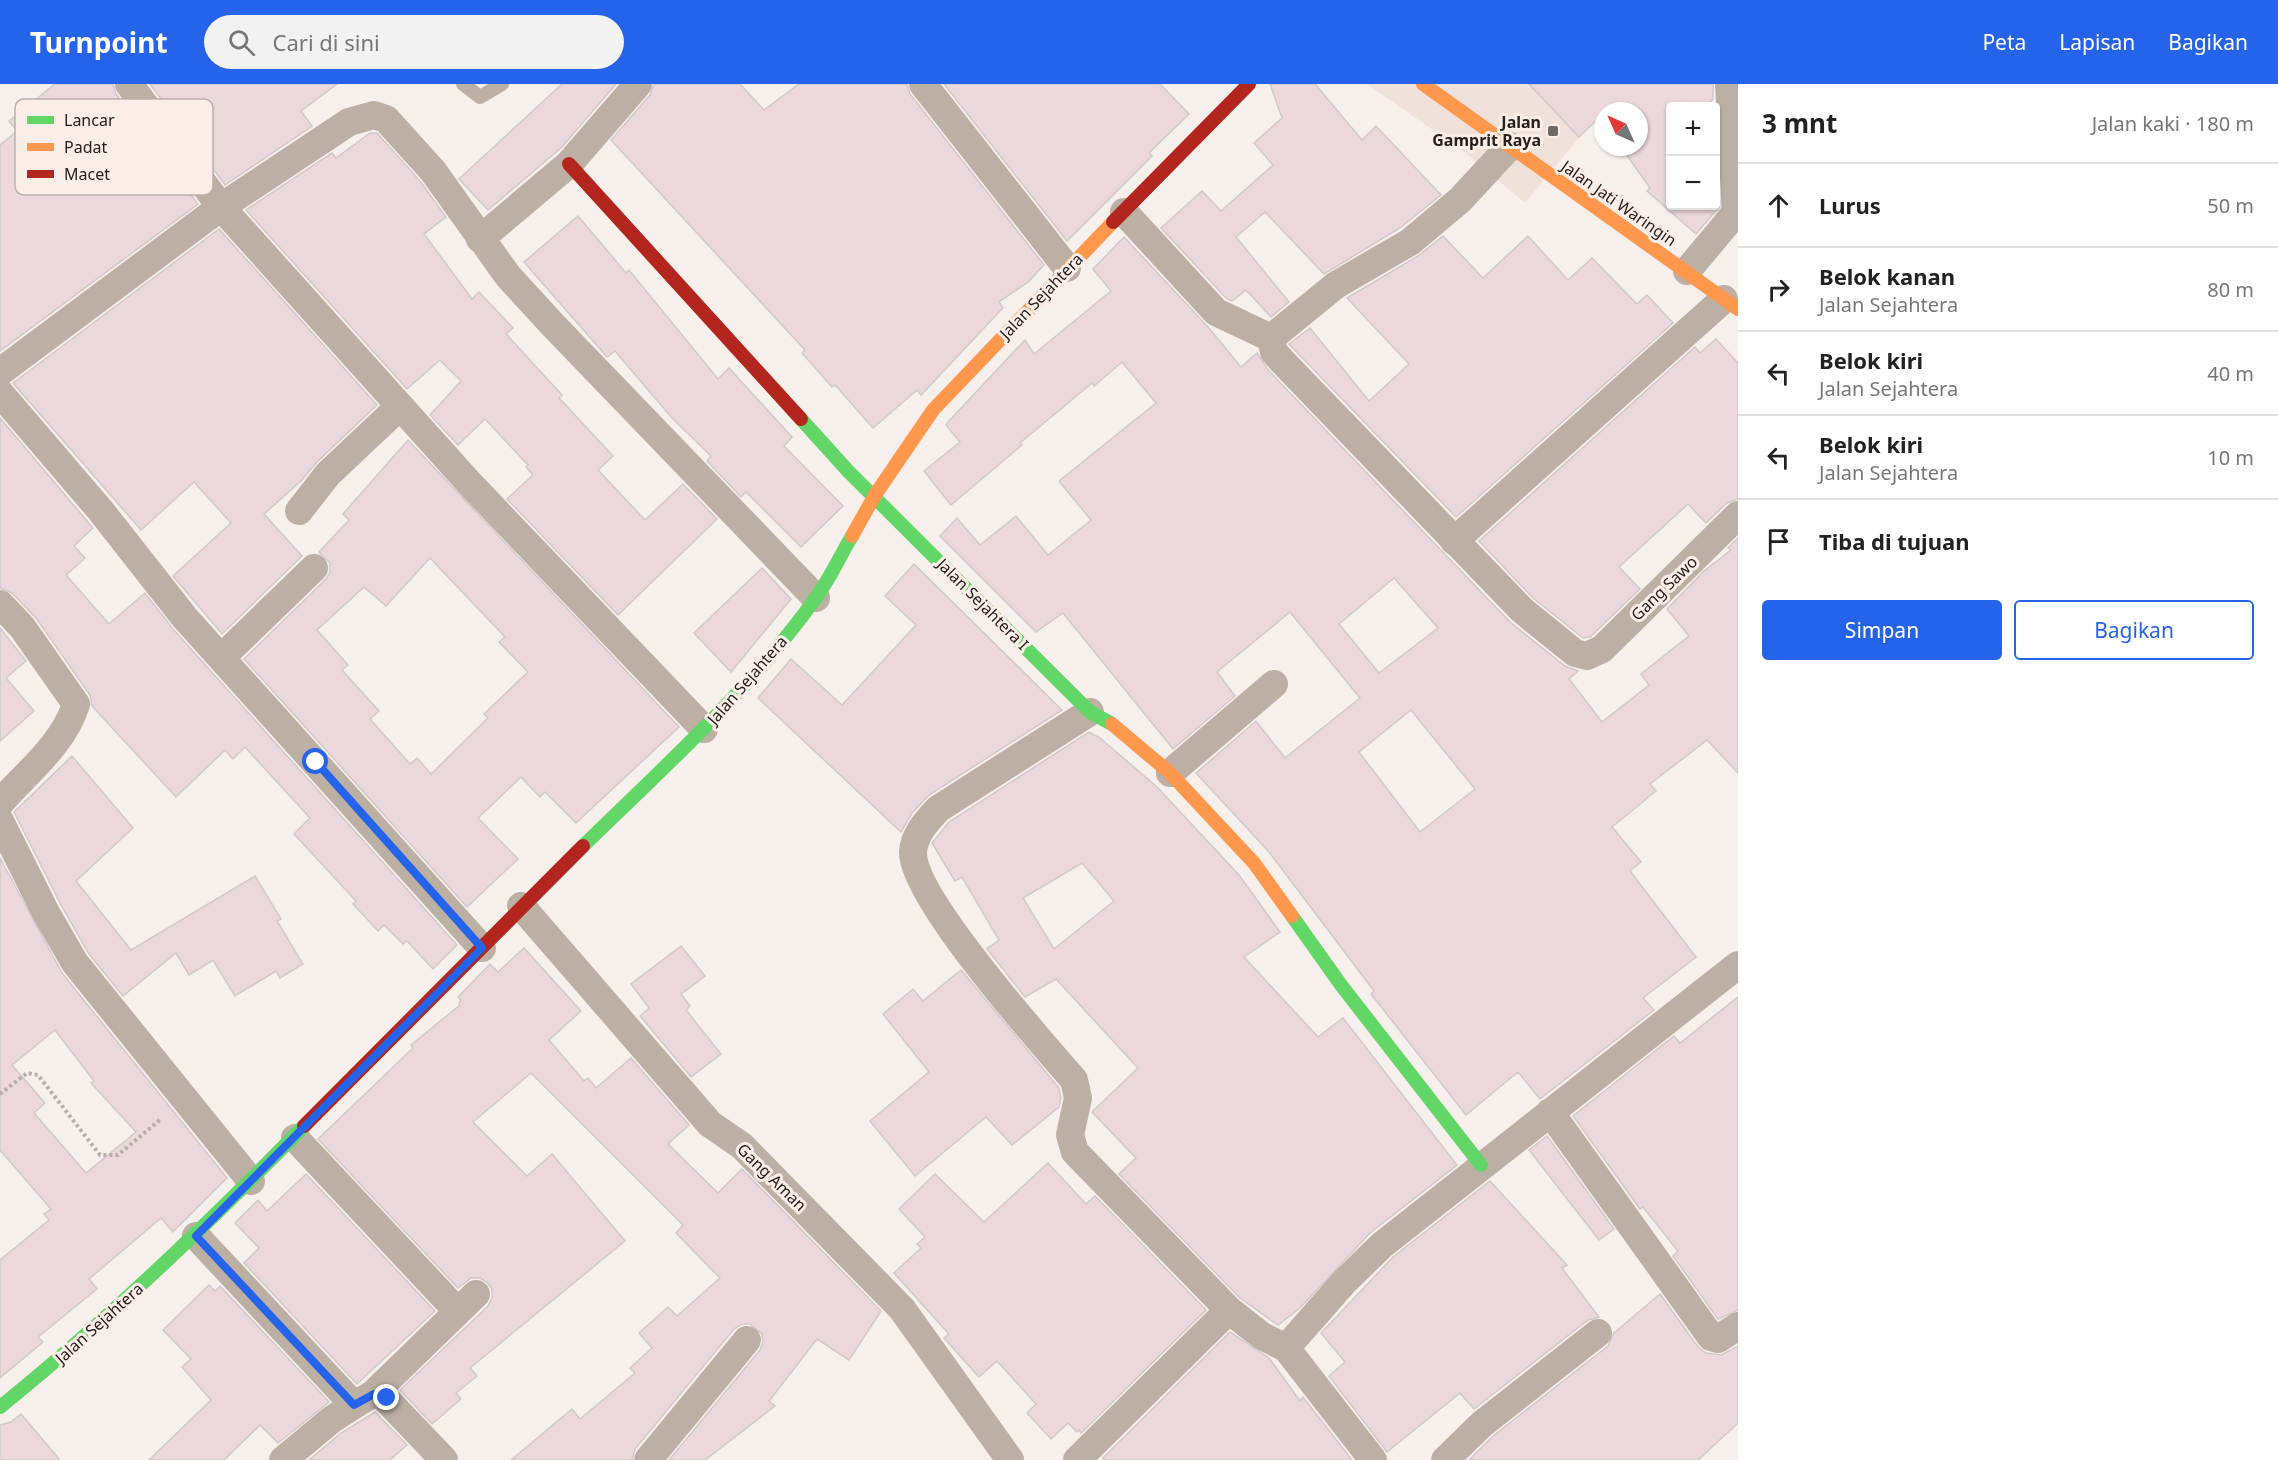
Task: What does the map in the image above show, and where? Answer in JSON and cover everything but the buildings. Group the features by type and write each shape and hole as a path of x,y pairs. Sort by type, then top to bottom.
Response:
{"street":[{"path":"129,84 140,99"},
{"path":"480,239 569,164 638,84"},
{"path":"923,84 1067,268"},
{"name":"Jalan Sejahtera","path":"0,1407 63,1356 196,1236 521,906 704,729 751,678 816,598 875,495 933,410 1067,268 1249,84"},
{"name":"Jalan Jati Waringin","path":"1423,84 1731,304"},
{"path":"1687,271 1737,211 1729,84"},
{"path":"0,372 221,207 349,122 374,115 386,119 433,171 508,276 816,598"},
{"path":"1271,339 1336,285 1410,242 1460,200 1510,147"},
{"name":"Jalan Sejahtera I","path":"569,164 840,462 1090,712 1110,722 1170,773 1254,863 1341,985 1482,1165"},
{"path":"212,195 399,406 704,729"},
{"path":"1124,212 1216,312 1271,339"},
{"path":"1271,339 1274,352 1280,359 1454,541 1731,304"},
{"path":"0,393 101,511 185,618 482,948"},
{"path":"299,511 328,474 399,406"},
{"name":"Gang Sawo","path":"1454,541 1522,610 1575,653 1587,656 1602,649 1738,515"},
{"path":"222,657 314,568"},
{"path":"0,604 22,627 76,704 71,721 58,741 0,804"},
{"path":"1170,773 1274,684"},
{"path":"1090,712 938,809 921,827 913,852 920,876 954,934 1074,1080 1078,1098 1070,1135 1075,1152 1229,1311 1262,1336 1286,1348 1373,1460"},
{"path":"0,821 46,913 75,963 251,1181"},
{"name":"Gang Aman","path":"521,906 710,1124 742,1146 902,1309 1010,1460"},
{"path":"1286,1348 1344,1282 1382,1245 1738,965"},
{"path":"1550,1112 1711,1337 1718,1339 1738,1326"},
{"path":"295,1138 447,1300"},
{"path":"196,1236 364,1400 387,1398 444,1460"},
{"path":"283,1460 331,1420 364,1400 476,1294"},
{"path":"1077,1460 1229,1311"},
{"path":"1445,1460 1482,1424 1598,1333"},
{"path":"648,1460 747,1340"}],"lane":[{"path":"463,84 480,97 502,84"}],"path":[{"path":"0,1094 27,1073 38,1075 100,1155 113,1156 118,1155 184,1100"}],"shaded area":[{"path":"1367,84 1624,84 1609,102 1594,102 1594,120 1525,203 1463,151"}],"traffic: fast":[{"path":"801,419 848,471 1090,712 1112,724"},
{"path":"583,846 705,727 762,665 820,592 852,536"},
{"path":"1292,916 1341,985 1481,1165"},
{"path":"0,1407 156,1271 304,1126"}],"traffic: slow":[{"path":"1423,84 1738,309"},
{"path":"852,536 875,495 933,410 1113,222"},
{"path":"1112,724 1170,773 1254,863 1292,916"}],"traffic: jam":[{"path":"1113,222 1249,84"},
{"path":"569,164 801,419"},
{"path":"304,1126 583,846"}],"place":[{"name":"Jalan Gamprit Raya","path":"1553,131"}],"route":[{"path":"316,762 482,948 196,1236 354,1405 374,1394 387,1398"}]}
